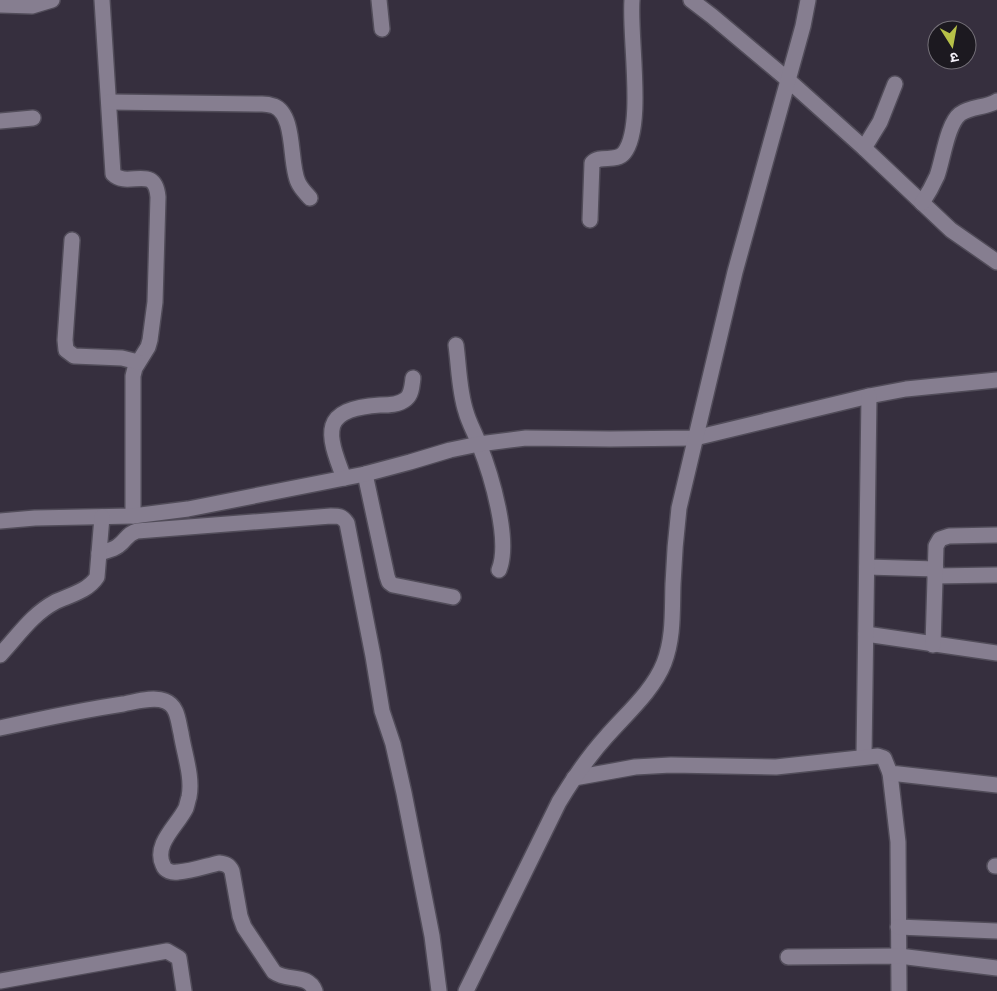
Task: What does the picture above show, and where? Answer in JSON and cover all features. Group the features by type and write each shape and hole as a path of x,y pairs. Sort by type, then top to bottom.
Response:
{"street":[{"path":"0,5 32,6 52,0"},
{"path":"102,0 113,174 117,178 148,179 153,181 158,191 154,302 150,340 133,376 133,516"},
{"path":"379,0 382,29"},
{"path":"590,220 592,163 598,159 621,156 625,152 631,138 635,106 632,0"},
{"path":"691,0 787,79 952,230 997,262"},
{"path":"466,991 544,831 574,778 604,739 654,682 664,664 670,646 673,620 675,542 679,508 735,272 803,26 808,0"},
{"path":"864,148 880,122 895,84"},
{"path":"922,203 934,184 950,130 959,114 968,110 989,106 997,101"},
{"path":"109,102 262,104 275,106 283,113 289,127 295,172 302,190 310,198"},
{"path":"0,121 33,118"},
{"path":"72,240 65,340 66,350 74,356 122,358 138,362"},
{"path":"456,344 463,404 489,473 501,525 503,540 502,562 499,570"},
{"path":"344,478 332,445 331,432 337,417 346,410 398,404 406,400 410,393 413,378"},
{"path":"0,521 35,518 133,516 188,510 366,474 450,450 479,444 526,438 695,438 869,396 906,389 997,380"},
{"path":"864,756 869,396"},
{"path":"366,474 389,582 393,585 453,597"},
{"path":"99,554 120,545 130,533 138,531 331,516 344,518 347,523 369,632 382,711 401,777 432,936 439,991"},
{"path":"0,655 37,613 92,584 97,576 102,517"},
{"path":"933,645 936,546 940,539 949,536 997,535"},
{"path":"867,567 997,575"},
{"path":"866,634 997,653"},
{"path":"0,728 83,710 151,699 164,700 172,705 176,711 179,723 189,780 189,794 186,807 162,844 160,860 164,868 170,872 219,863 230,867 240,916 250,936 274,972 287,978 308,980 313,985 315,991"},
{"path":"574,778 635,767 670,765 776,767 864,756 884,758 890,773 898,842 899,991"},
{"path":"890,773 997,785"},
{"path":"898,928 953,928 997,931"},
{"path":"0,981 167,951 179,958 184,991"},
{"path":"788,957 899,956 997,968"}]}
